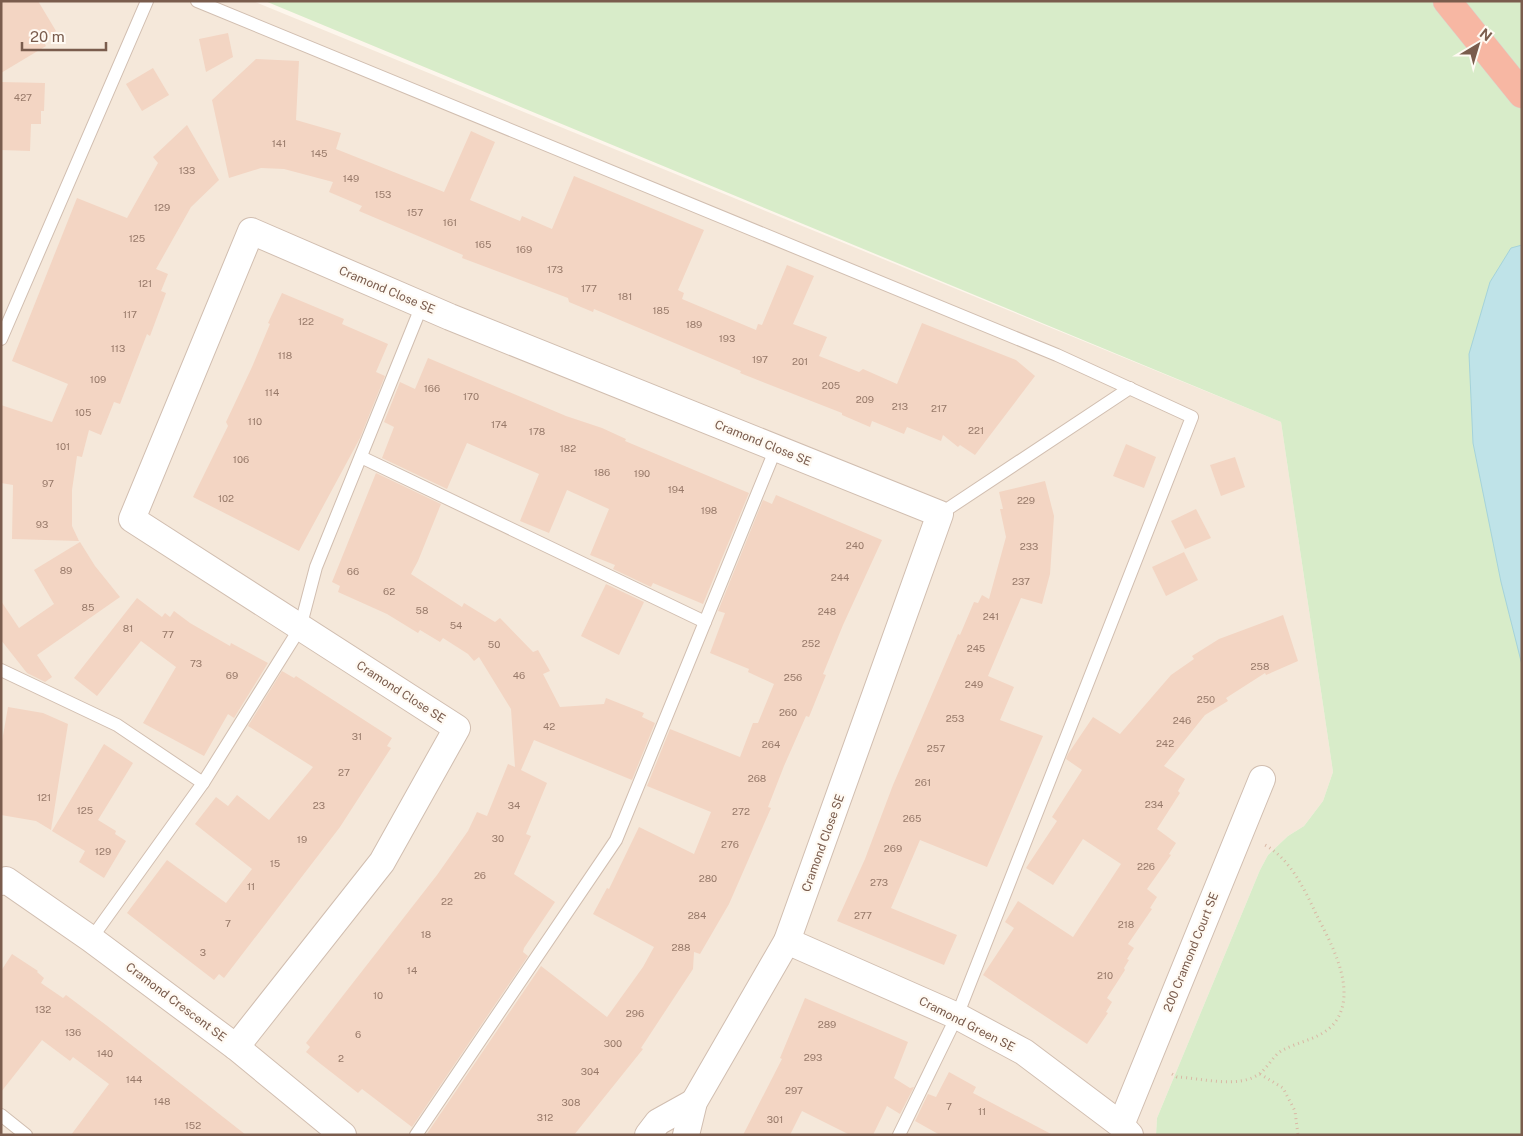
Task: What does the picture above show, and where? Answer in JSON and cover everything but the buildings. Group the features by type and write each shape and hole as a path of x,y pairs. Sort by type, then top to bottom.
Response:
{"highway":[{"path":"1447,1 1522,94"}],"street":[{"name":"Cramond Close SE","path":"236,1047 382,862 457,728 132,519 251,231 422,305 940,514 788,941 694,1102 686,1135"},
{"name":"200 Cramond Court SE","path":"1125,1130 1146,1062 1262,779"},
{"name":"Cramond Crescent SE","path":"1,882 6,880 90,939 236,1047 343,1135"},
{"name":"Cramond Green SE","path":"788,941 957,1016 1024,1052 1125,1130"},
{"path":"648,1135 658,1122 694,1102"}],"lane":[{"path":"1,339 147,1"},
{"path":"197,1 1057,355 1192,417 957,1016 899,1135"},
{"path":"90,939 203,783 300,628 316,566 422,305"},
{"path":"940,514 1130,388"},
{"path":"416,1135 616,840 776,448"},
{"path":"361,457 705,622"},
{"path":"1,670 117,725 203,783"},
{"path":"1,1116 26,1135"}],"path":[{"path":"1146,1062 1177,1077 1233,1082 1260,1074 1282,1050 1316,1036 1331,1027 1339,1014 1345,995 1342,978 1333,951 1306,892 1278,852 1240,832"},
{"path":"1260,1074 1283,1088 1295,1111 1298,1135"}],"shaded area":[{"path":"1,1 253,1 1281,422 1333,772 1323,801 1304,826 1288,836 1268,855 1260,870 1157,1118 1156,1135 1,1135"}],"green space":[{"path":"265,1 1522,1 1522,1135 1156,1135 1157,1118 1260,870 1268,855 1288,836 1304,826 1323,801 1333,772 1281,422"}],"water":[{"path":"1522,245 1522,665 1501,582 1473,443 1469,354 1490,282 1511,248"}]}
